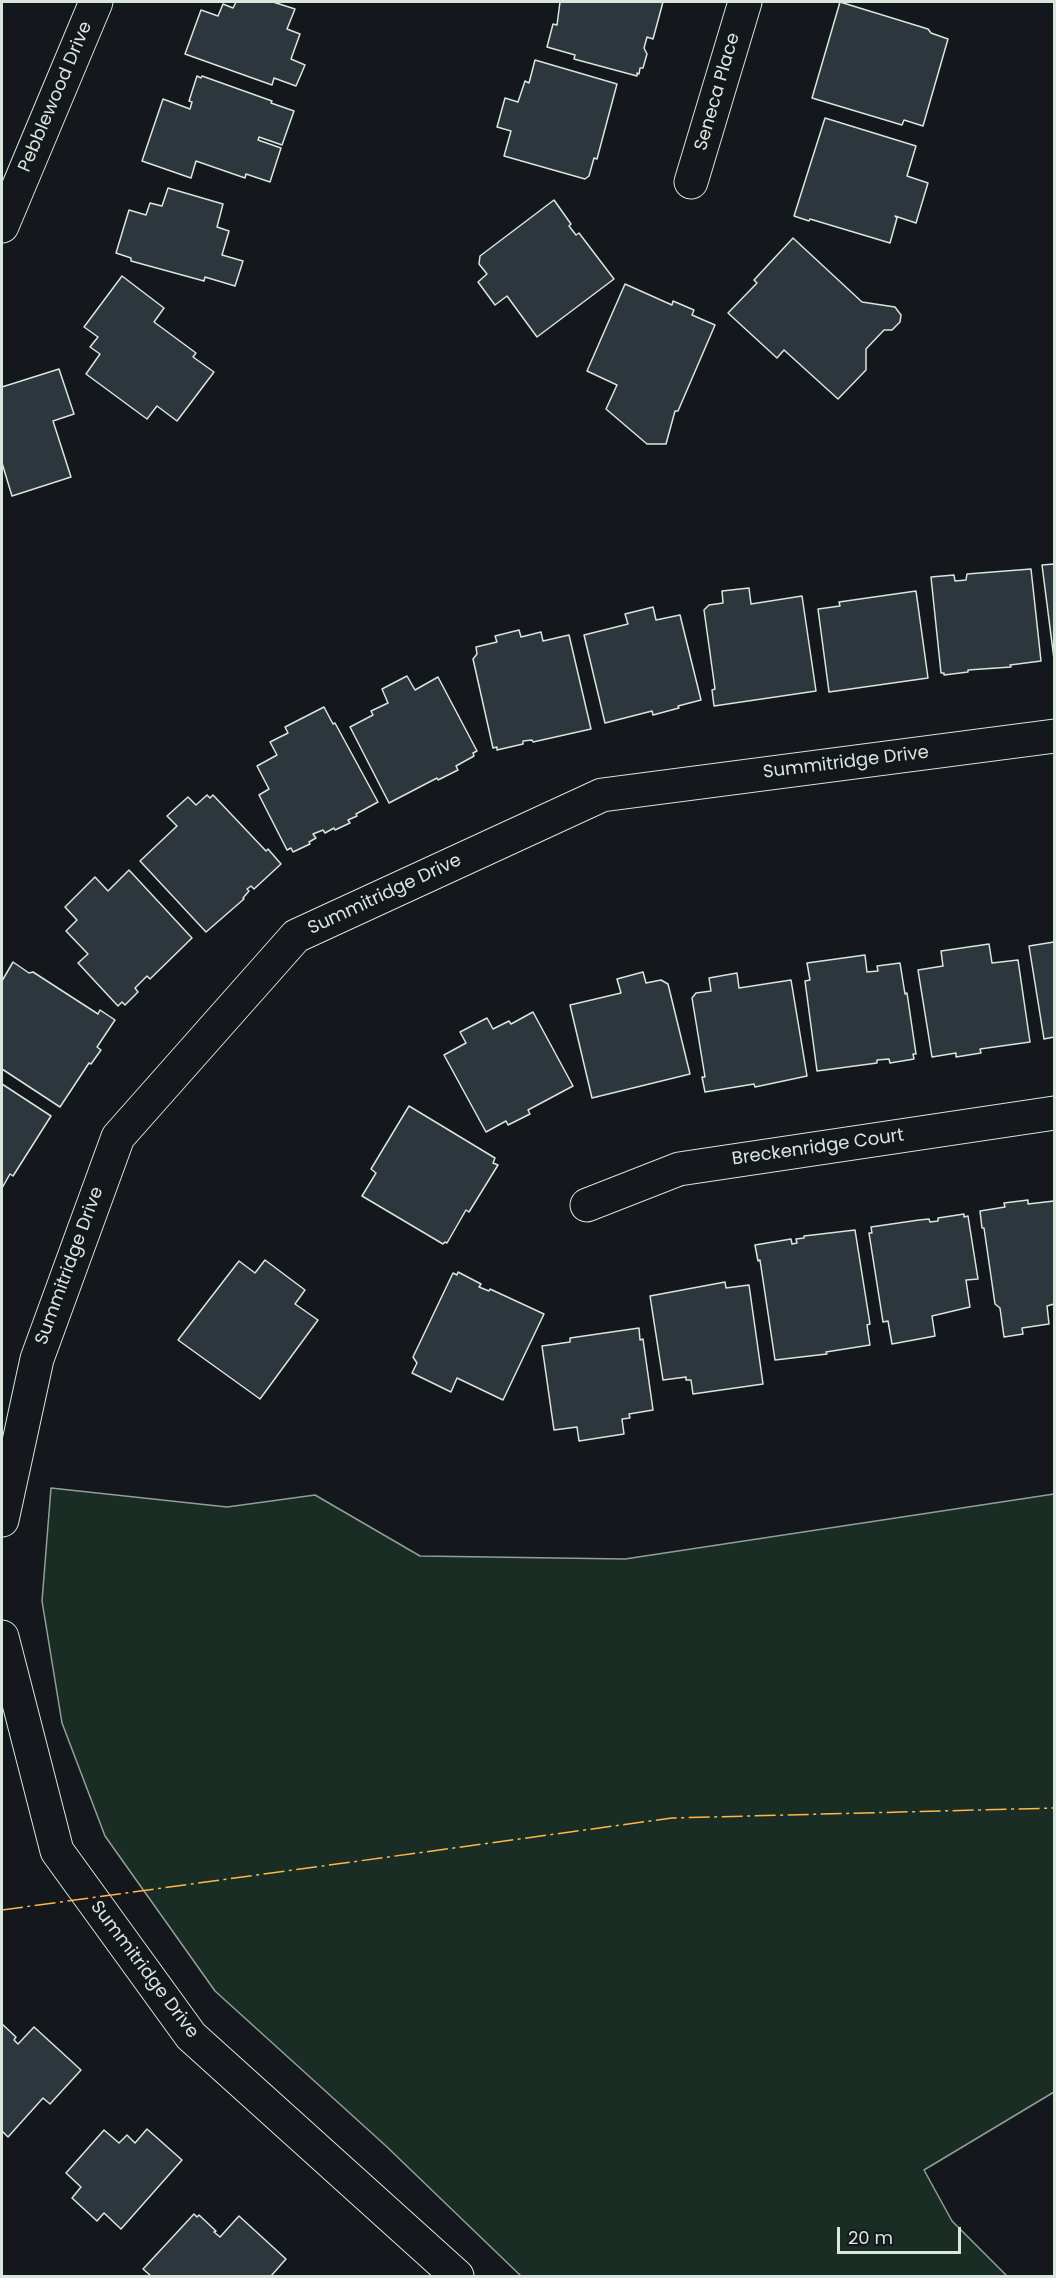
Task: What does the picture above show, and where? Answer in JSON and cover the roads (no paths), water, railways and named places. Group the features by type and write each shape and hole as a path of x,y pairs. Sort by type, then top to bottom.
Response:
{"street":[{"name":"Pebblewood Drive","path":"2,226 96,2"},
{"name":"Seneca Place","path":"692,182 745,2"},
{"name":"Summitridge Drive","path":"2,1520 37,1359 118,1137 296,936 602,795 1054,736"},
{"name":"Breckenridge Court","path":"587,1205 680,1169 1054,1113"},
{"name":"Summitridge Drive","path":"2,1637 57,1851 191,2036 457,2277"}]}
